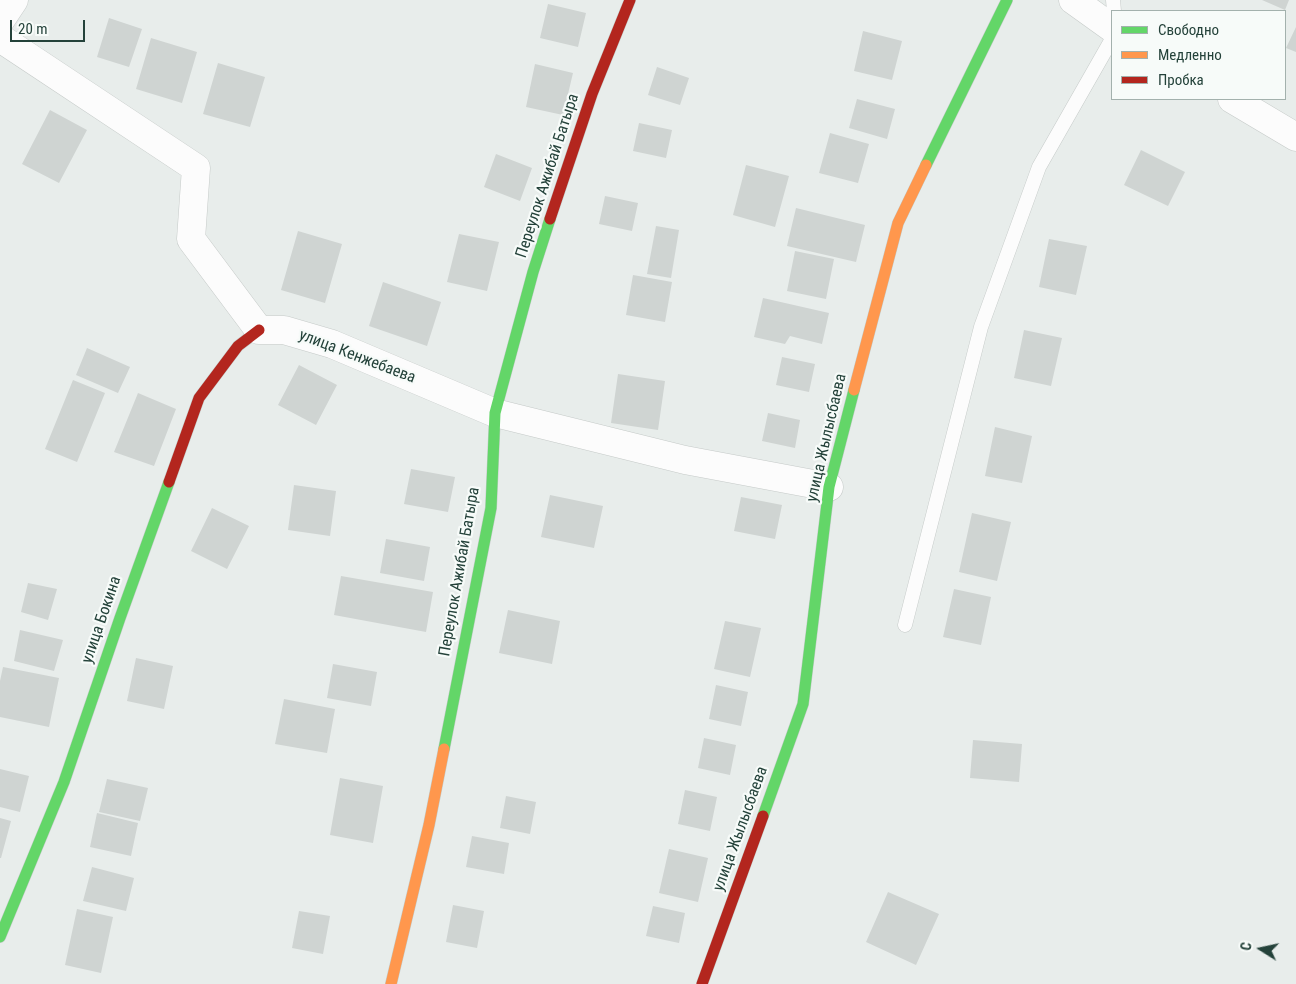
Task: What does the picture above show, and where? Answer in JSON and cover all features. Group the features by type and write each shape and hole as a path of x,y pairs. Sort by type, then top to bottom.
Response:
{"street":[{"path":"0,20 14,0"},
{"name":"Переулок Ажибай Батыра","path":"391,984 429,825 491,508 495,413 533,272 592,94 630,0"},
{"name":"улица Жылысбаева","path":"702,984 803,704 829,487 898,223 1007,0"},
{"path":"1073,0 1111,27"},
{"path":"0,38 196,168 191,238 259,330"},
{"path":"1234,100 1296,137"},
{"name":"улица Кенжебаева","path":"259,330 284,330 332,344 495,413 685,460 829,487"},
{"name":"улица Бокина","path":"0,937 64,782 120,618 199,398 238,346 259,330"}],"lane":[{"path":"904,625 981,327 1040,167 1111,41"}],"building":[{"path":"1262,0 1289,0 1285,10"},
{"path":"548,4 586,13 578,47 540,38"},
{"path":"109,18 142,29 129,67 97,57"},
{"path":"1296,27 1296,52 1286,48"},
{"path":"863,31 902,41 892,80 854,71"},
{"path":"151,38 197,52 182,103 136,89"},
{"path":"218,63 265,77 250,127 203,114"},
{"path":"535,64 573,73 563,115 526,107"},
{"path":"657,67 689,78 680,105 648,95"},
{"path":"857,99 895,109 887,139 849,128"},
{"path":"50,110 87,130 59,183 22,164"},
{"path":"639,123 672,130 666,158 633,151"},
{"path":"830,133 869,144 858,183 819,173"},
{"path":"1141,150 1185,172 1168,206 1124,185"},
{"path":"496,154 532,168 520,201 484,187"},
{"path":"746,165 789,176 775,227 733,215"},
{"path":"605,196 638,203 632,231 599,224"},
{"path":"796,208 865,225 856,262 787,246"},
{"path":"656,226 679,230 671,278 647,274"},
{"path":"298,231 342,244 325,303 281,290"},
{"path":"459,234 499,242 487,291 447,282"},
{"path":"1049,239 1087,246 1076,295 1039,287"},
{"path":"795,251 834,259 826,299 787,291"},
{"path":"633,275 672,282 665,322 626,315"},
{"path":"383,282 441,302 427,346 369,326"},
{"path":"763,298 829,313 822,344 790,336 785,344 754,337"},
{"path":"1024,330 1062,338 1051,386 1014,378"},
{"path":"87,348 130,367 118,393 76,375"},
{"path":"782,357 815,364 809,392 776,385"},
{"path":"299,365 337,385 316,425 278,405"},
{"path":"618,374 665,381 658,430 611,423"},
{"path":"73,380 105,393 77,462 45,449"},
{"path":"138,393 176,409 154,466 114,452"},
{"path":"768,413 800,420 795,448 762,441"},
{"path":"995,427 1032,436 1022,483 985,476"},
{"path":"411,469 455,477 448,512 404,504"},
{"path":"294,485 336,491 330,536 288,530"},
{"path":"550,495 603,506 594,548 541,537"},
{"path":"741,497 782,505 775,539 734,531"},
{"path":"212,508 249,526 227,569 191,551"},
{"path":"972,513 1011,522 997,581 959,572"},
{"path":"386,539 430,547 424,581 380,573"},
{"path":"341,576 433,592 426,632 334,615"},
{"path":"28,583 57,589 48,620 21,612"},
{"path":"954,589 991,597 981,645 943,637"},
{"path":"508,610 560,621 552,664 499,653"},
{"path":"725,621 761,628 750,677 714,669"},
{"path":"20,630 63,640 54,671 14,661"},
{"path":"136,658 173,666 164,709 127,701"},
{"path":"333,664 377,672 371,706 327,698"},
{"path":"3,667 59,678 49,727 0,717 0,681"},
{"path":"716,685 748,692 741,726 709,719"},
{"path":"284,699 335,709 327,753 275,744"},
{"path":"704,738 736,745 730,775 698,768"},
{"path":"973,740 1022,744 1019,782 970,778"},
{"path":"0,769 29,776 20,812 0,807"},
{"path":"340,778 383,786 373,843 330,835"},
{"path":"107,779 148,788 140,821 99,812"},
{"path":"685,790 717,797 710,831 678,824"},
{"path":"506,796 536,802 530,834 500,828"},
{"path":"97,813 138,823 131,856 90,847"},
{"path":"0,818 11,821 1,858 0,858"},
{"path":"472,836 509,843 504,874 466,867"},
{"path":"669,849 708,858 698,902 659,893"},
{"path":"92,867 134,878 126,911 83,901"},
{"path":"888,892 939,914 916,965 866,942"},
{"path":"453,905 484,911 477,948 446,942"},
{"path":"653,906 685,913 679,943 646,936"},
{"path":"77,909 113,917 101,973 65,965"},
{"path":"299,911 330,916 323,954 292,948"}],"traffic: fast":[{"path":"926,165 1007,0"},
{"path":"444,749 491,508 495,413 533,272 550,219"},
{"path":"763,816 803,704 829,487 854,390"},
{"path":"0,937 64,782 169,482"}],"traffic: slow":[{"path":"854,390 898,223 926,165"},
{"path":"391,984 429,825 444,749"}],"traffic: jam":[{"path":"550,219 592,94 630,0"},
{"path":"169,482 199,398 238,346 259,330"},
{"path":"702,984 763,816"}]}
